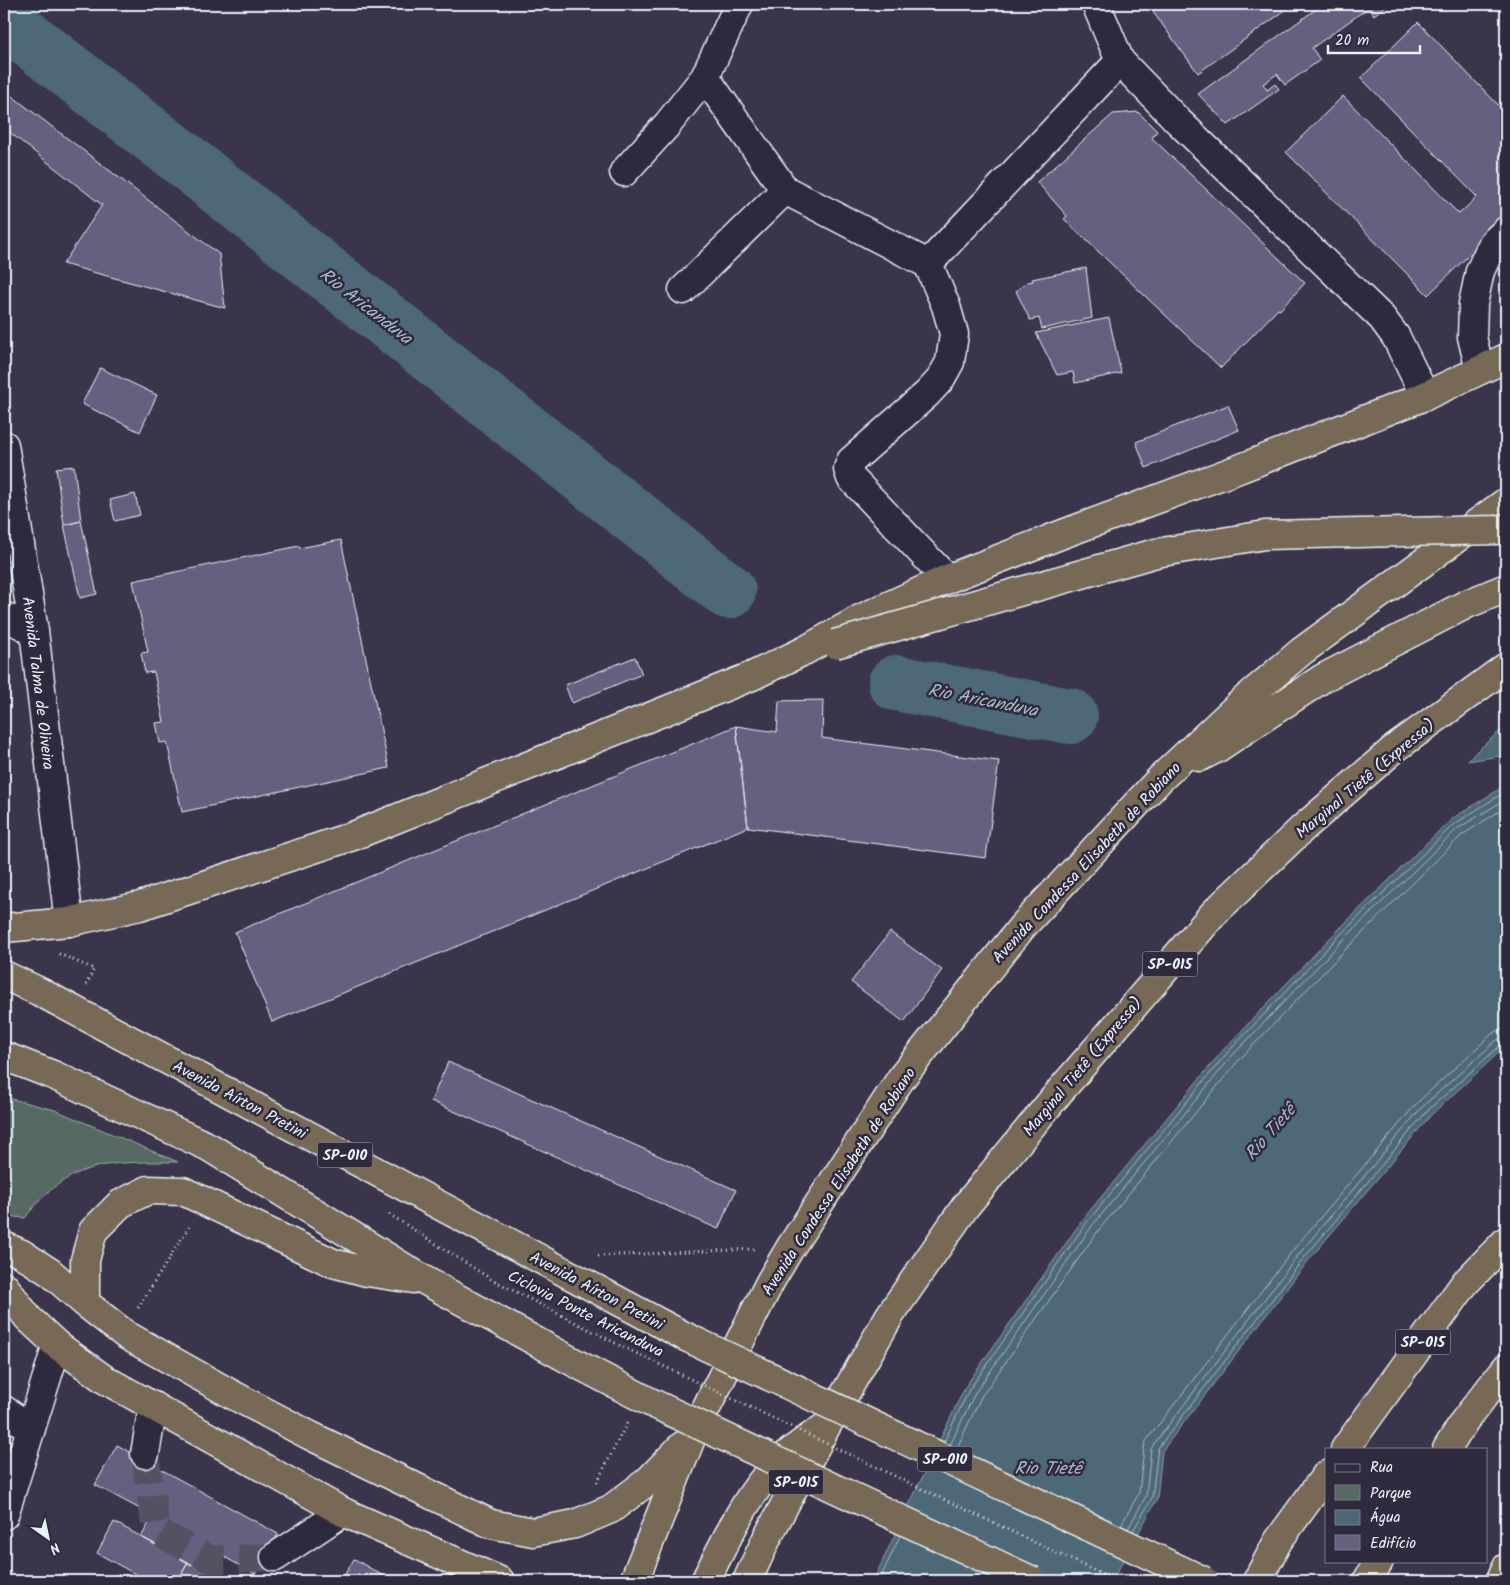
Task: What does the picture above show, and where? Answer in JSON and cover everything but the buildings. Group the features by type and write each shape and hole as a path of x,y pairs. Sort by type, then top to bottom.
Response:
{"highway":[{"path":"4,928 69,922 140,906 353,836 752,676 804,652 862,618 947,579 1236,470 1424,396 1506,358"},
{"name":"Avenida Condessa Elisabeth de Robiano","path":"634,1581 692,1436 770,1282 790,1248 908,1070 1022,927 1160,779 1243,701 1302,651 1506,502"},
{"path":"804,652 1156,553 1265,535 1497,530 1506,528"},
{"path":"1160,779 1216,749 1323,678 1467,604 1506,588"},
{"name":"Marginal Tietê (Expressa)","path":"827,1425 890,1315 971,1199 1060,1091 1215,912 1303,828 1394,749 1506,667"},
{"name":"Avenida Aírton Pretini","path":"4,975 40,992 686,1337 1204,1581"},
{"path":"4,1056 53,1075 209,1147 424,1280 650,1402 1034,1581"},
{"path":"85,1303 85,1260 93,1231 120,1204 148,1190 183,1191 333,1263 367,1272 424,1280"},
{"name":"SP-015","path":"1346,1448 1465,1284 1506,1241"},
{"path":"4,1246 22,1254 51,1273 126,1335 309,1435 491,1524 533,1532 575,1524 611,1509 648,1481 692,1436"},
{"path":"4,1286 28,1318 104,1379 343,1512 498,1581"},
{"path":"1448,1448 1465,1420 1506,1368"},
{"path":"706,1581 745,1504 775,1466 827,1425"},
{"name":"SP-015","path":"748,1581 766,1540 827,1425"},
{"path":"1257,1581 1278,1541 1325,1476"},
{"path":"1367,1581 1378,1562"},
{"path":"1500,1581 1506,1568"}],"street":[{"path":"624,172 668,125 705,77 739,4"},
{"path":"1096,4 1120,61 1179,122 1382,318 1396,337 1424,396"},
{"path":"928,264 1120,61"},
{"path":"705,77 785,190 928,264 946,306 954,334 950,362 940,380 851,461 848,469 851,478 947,579"},
{"path":"683,290 785,190"},
{"path":"1480,370 1472,337 1473,304 1480,271 1493,243 1506,231"},
{"name":"Avenida Talma de Oliveira","path":"4,445 34,630 69,922"},
{"path":"4,616 34,630"},
{"path":"4,1515 58,1344"},
{"path":"145,1454 153,1406"},
{"path":"4,1410 31,1429"},
{"path":"275,1557 343,1512"}],"path":[{"path":"138,1309 204,1201"},
{"name":"Ciclovia Ponte Aricanduva","path":"382,1210 491,1279 623,1347 1116,1581"},
{"path":"596,1256 790,1248"}],"green space":[{"path":"4,1097 55,1110 178,1162 132,1162 93,1168 75,1174 58,1184 41,1199 25,1218 4,1216"}],"water":[{"path":"1506,726 1506,755 1468,761 1477,751"},
{"name":"Rio Tietê","path":"1506,785 1506,1046 1431,1115 1308,1261 1162,1451 1157,1499 1112,1581 873,1581 965,1387 1083,1219 1224,1049 1332,936 1450,820"}],"waterway":[{"name":"Rio Aricanduva","path":"4,20 188,163 728,591"},
{"name":"Rio Aricanduva","path":"896,683 1070,716"}],"tunnel":[{"path":"145,1454 156,1531 211,1560 275,1557"}]}
